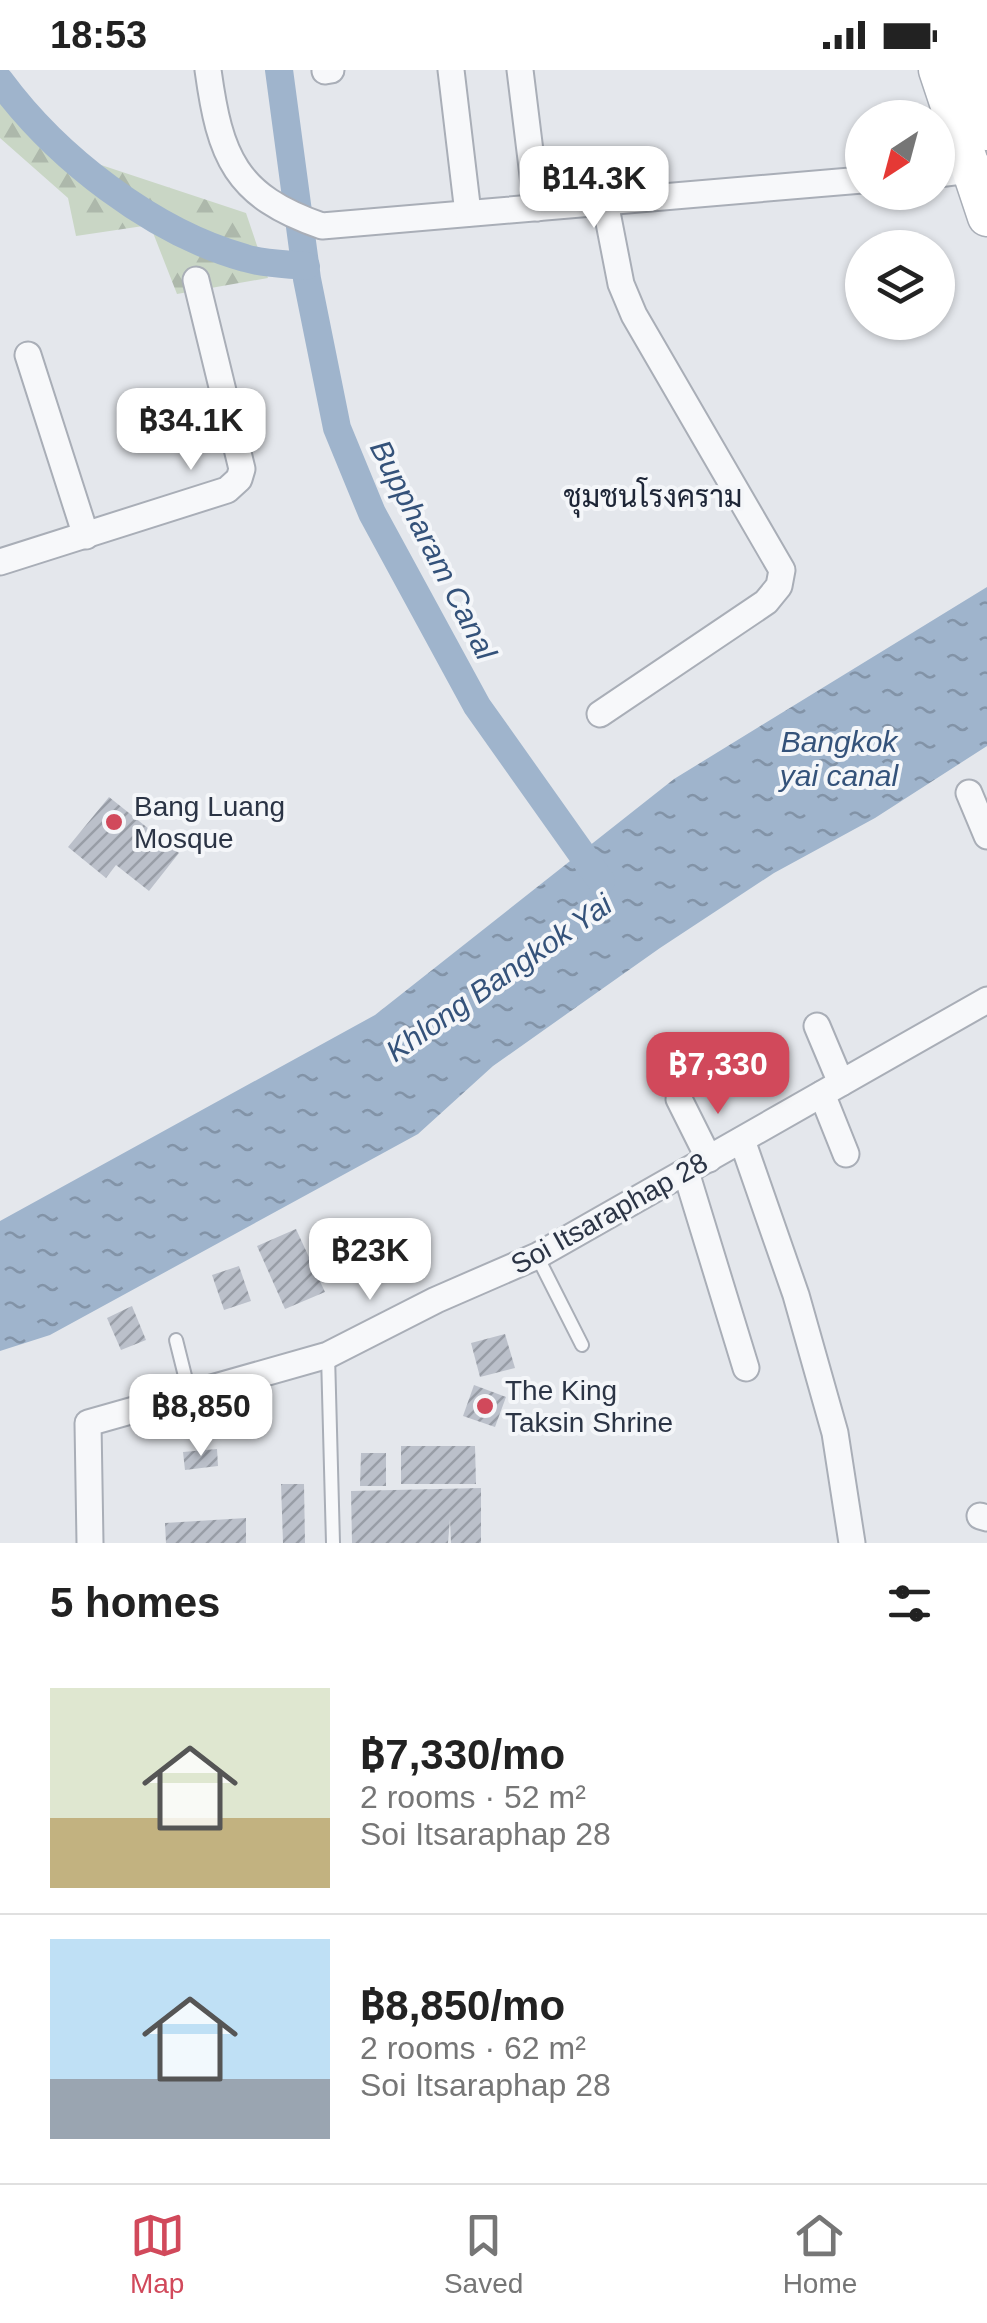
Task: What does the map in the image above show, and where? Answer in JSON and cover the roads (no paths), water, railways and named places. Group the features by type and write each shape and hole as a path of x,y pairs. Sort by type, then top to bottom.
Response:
{"main road":[{"path":"938,70 965,171 987,217"},
{"path":"968,70 987,131"}],"street":[{"path":"208,70 230,160 246,185 270,206 322,226 845,181"},
{"path":"451,70 468,214"},
{"path":"520,70 536,208"},
{"path":"600,714 766,602 779,586 782,570 634,315 621,284 605,202"},
{"path":"0,562 227,490 240,479 242,469 196,280"},
{"path":"28,354 86,536"},
{"path":"968,794 987,836"},
{"name":"Soi Itsaraphap 28","path":"90,1543 88,1423 328,1355 436,1300 538,1256 987,1000"},
{"path":"817,1026 846,1154"},
{"path":"678,1098 709,1159"},
{"path":"742,1140 796,1295 835,1433 852,1543"},
{"path":"686,1172 746,1368"}],"lane":[{"path":"538,1256 582,1346"},
{"path":"176,1340 190,1396"},
{"path":"328,1355 333,1543"}],"water":[{"name":"Bangkok yai canal","path":"987,587 987,746 875,818 774,873 660,948 493,1066 418,1134 50,1335 0,1351 0,1221 375,1015 674,779"}],"waterway":[{"name":"Buppharam Canal","path":"279,70 307,279 337,428 372,513 477,706 601,881"},
{"path":"0,81 78,164 141,211 210,246 245,258 306,266"}],"place":[{"name":"Bang Luang Mosque","path":"114,822"},
{"name":"The King Taksin Shrine","path":"485,1406"}],"district":[{"name":"ชุมชนโรงคราม","path":"653,497"}],"water label":[{"name":"Khlong Bangkok Yai","path":"499,978"}]}
